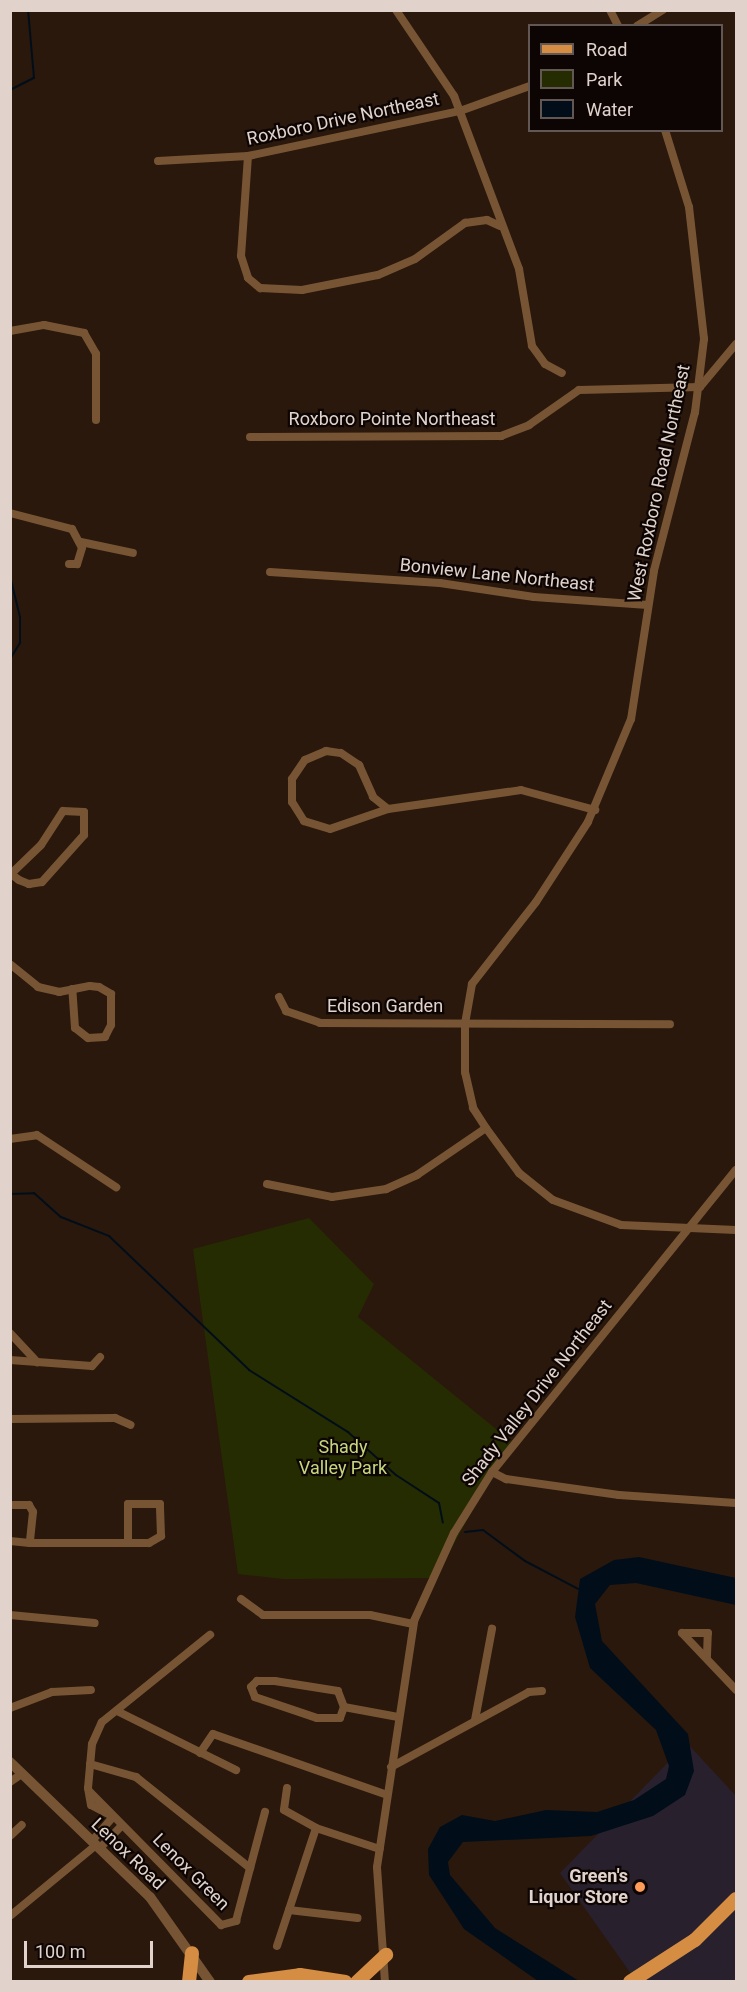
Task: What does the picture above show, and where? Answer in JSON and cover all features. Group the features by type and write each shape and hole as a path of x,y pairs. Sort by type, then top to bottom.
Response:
{"main road":[{"path":"630,1982 695,1940 736,1899"},
{"path":"189,1982 192,1953"},
{"path":"357,1982 386,1955"},
{"path":"249,1982 300,1975 345,1982"}],"street":[{"path":"396,10 460,111 500,226 519,268 532,346 545,364 562,373"},
{"path":"610,10 617,24"},
{"path":"640,24 663,10"},
{"name":"Roxboro Drive Northeast","path":"158,161 248,156 460,111 528,87"},
{"name":"West Roxboro Road Northeast","path":"666,132 696,243 703,304 700,387 648,605 631,719 594,810 536,902 476,976 465,1023 466,1087 486,1128 519,1173 553,1200 621,1225 690,1231 736,1230"},
{"path":"248,156 241,256 248,278 260,288 303,290 378,275 415,259 465,223 487,220 500,226"},
{"path":"10,331 44,325 84,333 96,354 96,420"},
{"path":"700,387 736,344"},
{"name":"Roxboro Pointe Northeast","path":"250,437 489,438 530,425 588,387 700,387"},
{"path":"10,513 72,530 81,542 133,553"},
{"path":"69,564 79,561 81,542"},
{"name":"Bonview Lane Northeast","path":"270,572 440,582 534,597 648,605"},
{"path":"388,809 373,797 360,765 341,753 311,756 292,779 295,809 318,828 341,827 388,809 520,790 594,810"},
{"path":"63,811 84,812 84,835 42,882 29,884 11,874 41,845 63,811"},
{"path":"10,964 38,987 72,989 99,987 111,994 111,1025 105,1036 88,1038 75,1028 72,989"},
{"name":"Edison Garden","path":"279,997 286,1011 320,1023 670,1024"},
{"path":"267,1184 326,1196 386,1189 417,1175 486,1128"},
{"path":"10,1139 37,1135 116,1187"},
{"name":"Shady Valley Drive Northeast","path":"385,1982 386,1955 377,1884 387,1795 413,1624 454,1533 492,1472 690,1231 736,1170"},
{"path":"10,1333 37,1362"},
{"path":"10,1360 92,1366 100,1357"},
{"path":"10,1419 115,1418 131,1425"},
{"path":"492,1472 506,1479 619,1495 736,1503"},
{"path":"13,1505 29,1504 33,1512 30,1543"},
{"path":"10,1541 30,1543 128,1543 149,1543 161,1536 160,1504 128,1504 128,1543"},
{"path":"241,1599 263,1615 370,1615 413,1624"},
{"path":"13,1620 95,1623"},
{"path":"475,1720 492,1629"},
{"name":"Lenox Green","path":"210,1635 102,1722 90,1764 91,1805 121,1826 221,1925 236,1921 250,1868 253,1839 265,1812"},
{"path":"707,1656 736,1690"},
{"path":"257,1681 275,1681 338,1691 345,1707 340,1718 317,1718 255,1697 251,1687 257,1681"},
{"path":"10,1708 52,1692 91,1690"},
{"path":"391,1767 475,1720 542,1691"},
{"path":"345,1707 398,1717"},
{"path":"117,1711 236,1770"},
{"path":"200,1753 213,1734 387,1795"},
{"name":"Lenox Road","path":"10,1762 20,1775 150,1897 192,1953 210,1982"},
{"name":"Lenox Green","path":"90,1764 136,1777 250,1868"},
{"path":"10,1782 20,1775"},
{"path":"287,1788 284,1810 316,1828 380,1849"},
{"path":"96,1845 111,1817"},
{"path":"10,1836 22,1825"},
{"path":"10,1916 121,1826"},
{"path":"277,1946 316,1828"},
{"path":"289,1910 358,1918"}],"shaded area":[{"path":"687,1743 736,1796 736,1980 636,1981 560,1873"}],"green space":[{"name":"Shady Valley Park","path":"309,1218 374,1284 358,1317 511,1441 435,1578 284,1579 238,1574 193,1249"}],"water":[{"path":"639,1557 736,1578 736,1605 636,1583 610,1585 595,1604 602,1641 688,1734 694,1771 685,1795 653,1816 591,1836 463,1842 448,1862 450,1875 495,1928 579,1981 538,1981 464,1929 429,1875 428,1849 440,1827 462,1815 495,1821 546,1810 597,1812 634,1800 666,1779 669,1766 656,1730 590,1668 575,1617 580,1579 614,1560"}],"waterway":[{"path":"10,90 34,78 28,10"},
{"path":"10,576 20,617 20,643 10,659"},
{"path":"10,1194 34,1193 61,1217 109,1236 249,1370 348,1432 396,1475 439,1503 443,1523"},
{"path":"465,1532 483,1530 525,1561 578,1589"}],"place":[{"name":"Green's Liquor Store","path":"640,1887"}]}
